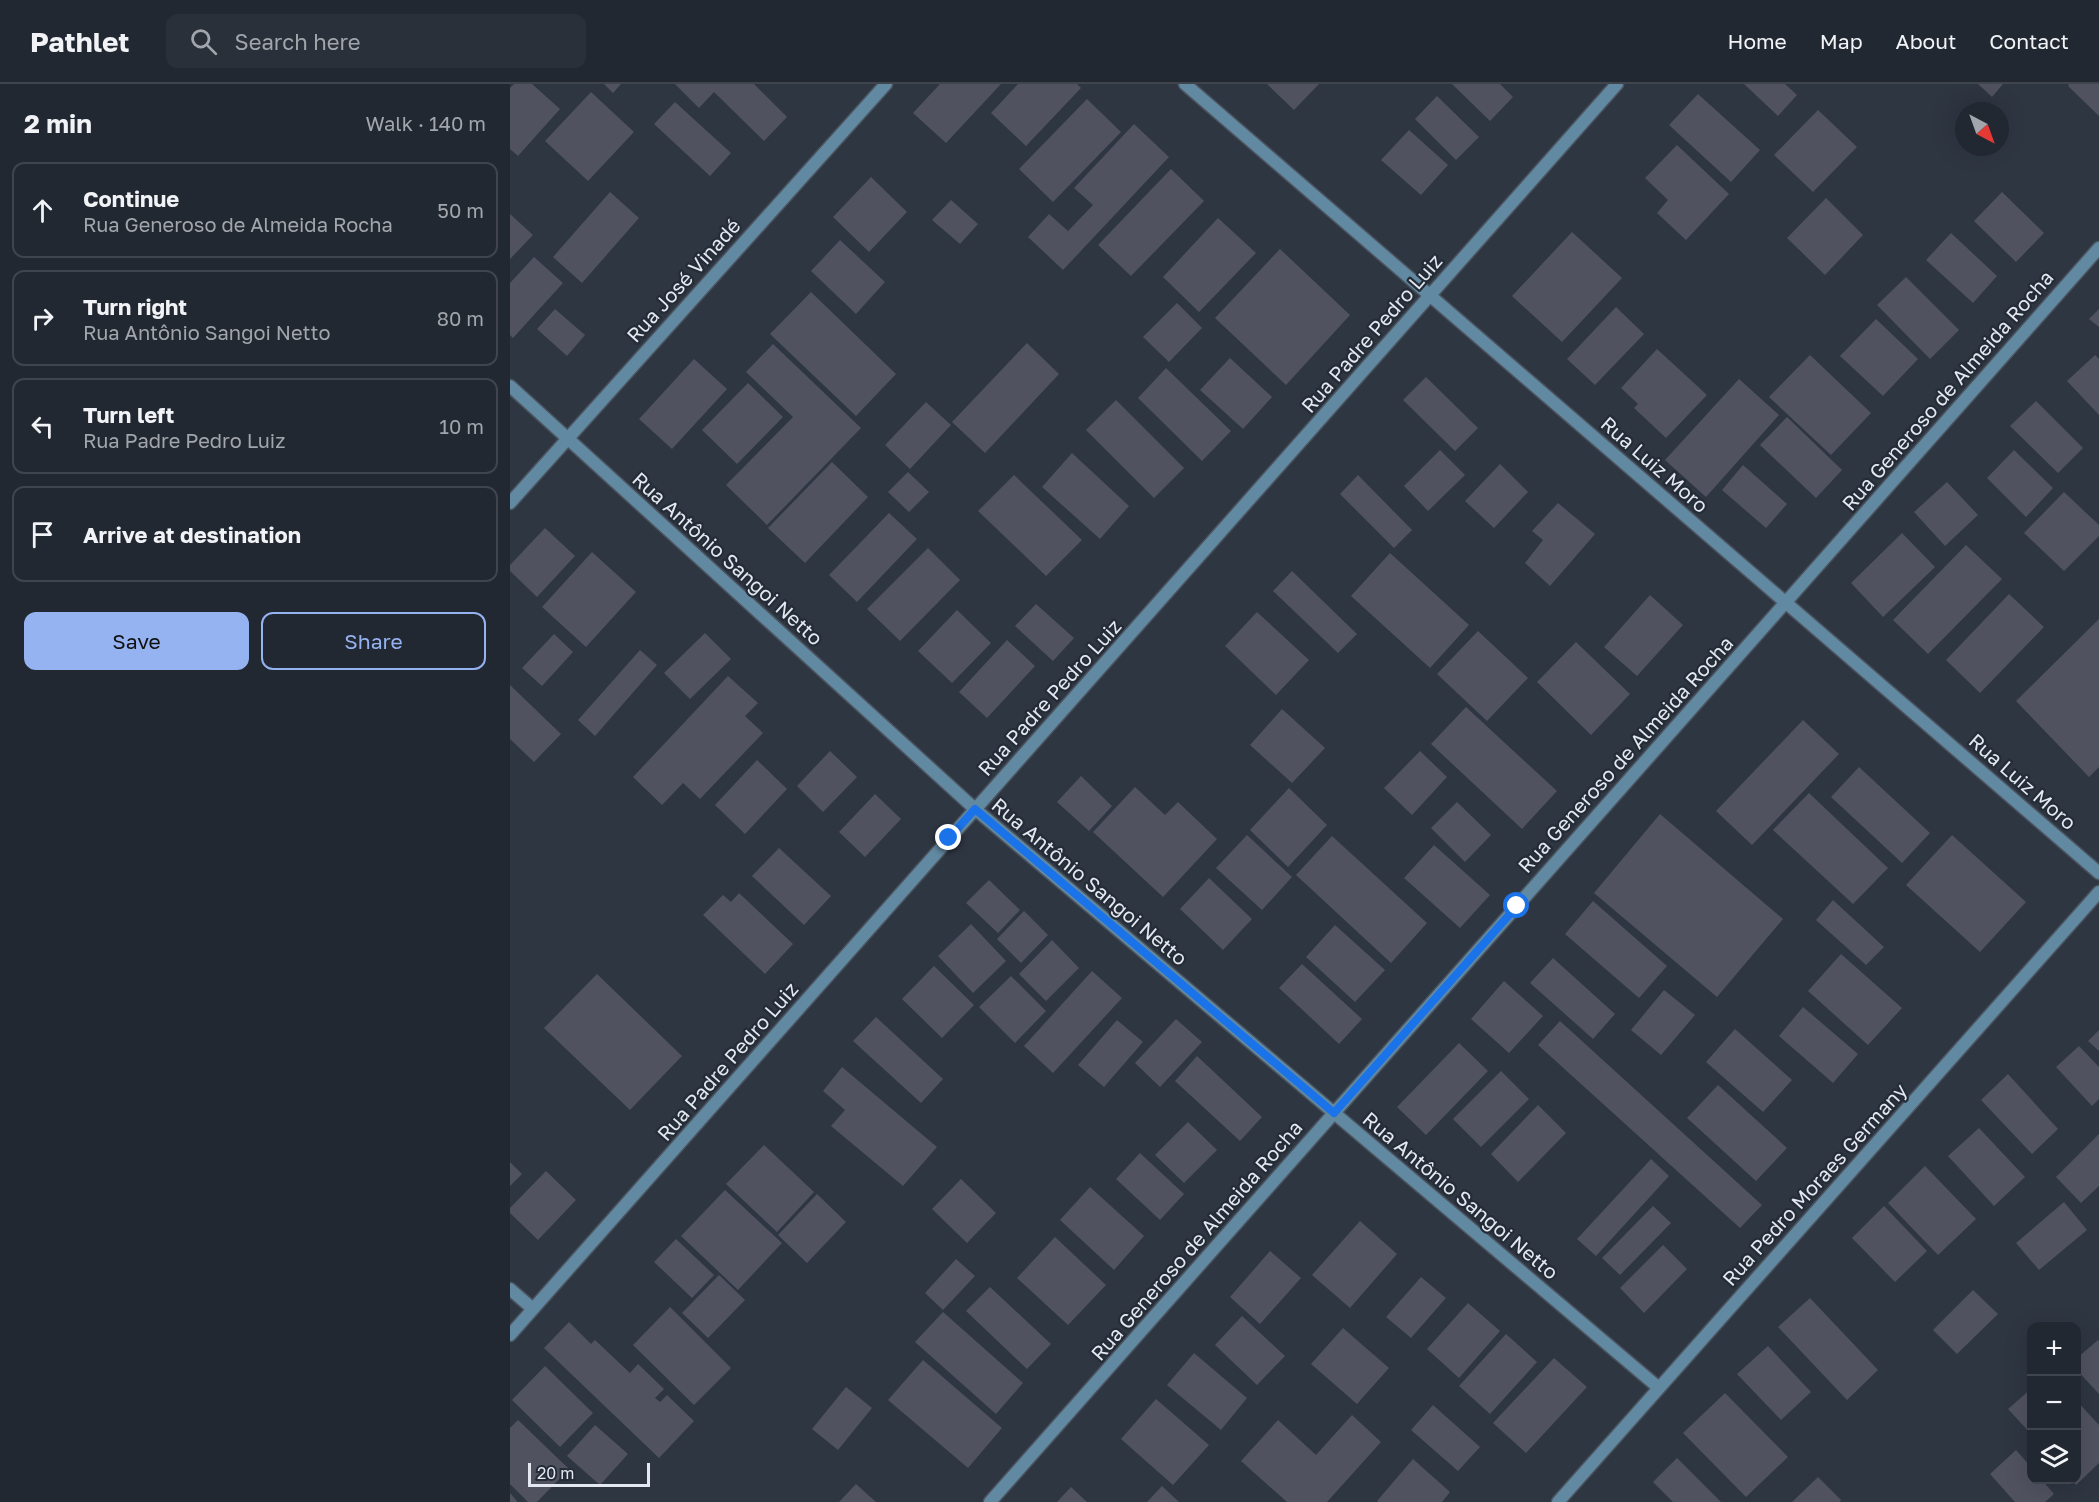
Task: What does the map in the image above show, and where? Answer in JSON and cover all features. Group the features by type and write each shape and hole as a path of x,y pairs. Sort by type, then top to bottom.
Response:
{"street":[{"name":"Rua José Vinadé","path":"510,503 886,84"},
{"name":"Rua Luiz Moro","path":"1185,84 2099,873"},
{"name":"Rua Padre Pedro Luiz","path":"510,1335 1617,84"},
{"name":"Rua Generoso de Almeida Rocha","path":"990,1502 2099,248"},
{"name":"Rua Antônio Sangoi Netto","path":"510,386 975,809 1659,1388"},
{"name":"Rua Pedro Moraes Germany","path":"1558,1502 2099,892"},
{"path":"510,1289 533,1309"}],"building":[{"path":"514,84 532,84 560,109 518,156 510,149 510,88"},
{"path":"604,84 621,84 613,93"},
{"path":"675,84 754,84 787,117 764,141 714,92 699,108"},
{"path":"940,84 1001,84 946,143 913,113"},
{"path":"1018,84 1077,84 1081,88 1026,146 991,113"},
{"path":"1267,84 1319,84 1294,110"},
{"path":"1452,84 1500,84 1513,97 1490,121"},
{"path":"1744,84 1785,84 1797,95 1778,116"},
{"path":"1978,84 2003,84 1992,97"},
{"path":"2069,84 2099,84 2099,116 2068,86"},
{"path":"591,92 634,132 588,181 545,141"},
{"path":"1698,94 1760,150 1731,182 1669,125"},
{"path":"1437,96 1479,137 1456,160 1415,119"},
{"path":"1087,99 1121,132 1053,202 1019,169"},
{"path":"675,102 731,153 710,176 654,124"},
{"path":"1818,110 1857,147 1813,192 1774,155"},
{"path":"1134,124 1169,157 1063,270 1028,237 1049,214 1068,231 1093,205 1074,188"},
{"path":"1409,130 1448,165 1421,195 1381,160"},
{"path":"1677,145 1729,194 1686,240 1657,213 1668,200 1645,178"},
{"path":"1171,169 1204,201 1131,276 1098,245"},
{"path":"871,177 907,212 869,252 833,217"},
{"path":"610,192 639,218 582,283 553,257"},
{"path":"2002,192 2044,233 2016,262 1974,221"},
{"path":"1826,198 1863,235 1825,275 1787,238"},
{"path":"951,200 978,224 960,244 932,220"},
{"path":"510,214 533,235 510,259"},
{"path":"1218,218 1256,253 1199,312 1163,277"},
{"path":"1572,232 1622,278 1562,342 1512,296"},
{"path":"1951,233 1997,276 1973,303 1926,260"},
{"path":"840,240 885,282 856,314 811,271"},
{"path":"1280,249 1350,315 1286,385 1215,318"},
{"path":"534,257 563,283 513,338 510,335 510,283"},
{"path":"1906,277 1959,330 1930,359 1877,305"},
{"path":"811,292 896,374 856,416 770,334"},
{"path":"1177,303 1202,328 1169,362 1143,337"},
{"path":"1616,307 1644,334 1595,385 1567,359"},
{"path":"555,309 585,335 567,356 537,329"},
{"path":"2099,309 2099,327 2089,319"},
{"path":"1876,319 1918,359 1883,396 1840,356"},
{"path":"1027,343 1059,374 985,453 952,422"},
{"path":"773,344 861,428 767,525 726,485 793,417 746,372"},
{"path":"1657,349 1707,395 1666,438 1634,408 1638,404 1621,388"},
{"path":"1810,355 1871,413 1831,455 1769,397"},
{"path":"2095,355 2099,359 2099,415 2067,381"},
{"path":"1230,358 1272,397 1243,429 1200,390"},
{"path":"694,359 727,389 672,449 639,419"},
{"path":"1166,368 1231,431 1202,461 1138,398"},
{"path":"1426,377 1478,428 1455,451 1403,400"},
{"path":"1739,379 1779,415 1706,497 1665,460"},
{"path":"748,383 783,417 737,464 702,430"},
{"path":"1116,400 1184,468 1154,498 1086,430"},
{"path":"2036,401 2083,448 2058,473 2010,426"},
{"path":"926,402 951,425 910,469 885,445"},
{"path":"1787,417 1842,470 1816,498 1760,445"},
{"path":"1440,450 1465,475 1428,511 1404,486"},
{"path":"2014,450 2053,488 2026,517 1987,478"},
{"path":"1072,453 1129,506 1100,539 1042,487"},
{"path":"832,462 868,497 805,563 768,528"},
{"path":"1500,464 1528,492 1494,528 1465,501"},
{"path":"1743,465 1787,504 1766,528 1722,490"},
{"path":"908,472 929,492 909,512 888,492"},
{"path":"1014,475 1082,540 1046,576 978,511"},
{"path":"1358,475 1412,530 1394,548 1340,494"},
{"path":"1947,482 1978,515 1945,546 1914,512"},
{"path":"2064,492 2099,525 2099,536 2064,571 2024,533"},
{"path":"1558,503 1595,534 1550,586 1525,563 1543,540 1532,531"},
{"path":"889,513 917,539 857,602 829,575"},
{"path":"545,528 575,556 537,597 510,571 510,565"},
{"path":"1902,533 1935,567 1883,617 1851,583"},
{"path":"1966,545 2002,579 1928,654 1893,620"},
{"path":"928,548 960,580 900,641 867,609"},
{"path":"592,552 636,592 586,647 542,607"},
{"path":"1390,553 1469,625 1430,668 1351,596"},
{"path":"1292,571 1357,634 1338,653 1273,591"},
{"path":"2009,594 2044,627 1980,693 1946,660"},
{"path":"1650,595 1683,625 1637,676 1604,647"},
{"path":"1036,604 1074,638 1053,661 1015,626"},
{"path":"957,610 991,643 952,683 918,651"},
{"path":"1257,612 1309,660 1276,695 1225,646"},
{"path":"2099,619 2099,767 2089,777 2016,701"},
{"path":"1478,631 1528,678 1487,721 1437,674"},
{"path":"705,633 731,659 690,699 664,673"},
{"path":"554,634 573,652 542,686 522,668"},
{"path":"1007,640 1035,666 987,718 959,692"},
{"path":"1576,642 1630,694 1591,735 1537,682"},
{"path":"640,650 657,665 595,736 578,720"},
{"path":"728,676 758,703 745,716 763,733 700,799 683,783 662,805 633,777"},
{"path":"510,685 561,734 534,762 510,739"},
{"path":"1466,707 1557,791 1522,829 1431,744"},
{"path":"1282,709 1325,748 1292,783 1250,745"},
{"path":"1803,720 1839,754 1752,845 1716,811"},
{"path":"830,751 857,777 823,812 797,786"},
{"path":"1420,751 1447,777 1412,815 1384,788"},
{"path":"757,760 787,789 745,834 715,805"},
{"path":"1859,767 1930,833 1902,863 1831,797"},
{"path":"1081,776 1112,806 1089,831 1057,802"},
{"path":"1135,787 1165,815 1178,802 1217,839 1163,897 1093,832"},
{"path":"1289,788 1327,825 1288,867 1250,830"},
{"path":"1809,793 1888,868 1853,904 1773,830"},
{"path":"875,794 901,819 865,857 839,832"},
{"path":"1457,802 1491,835 1465,862 1431,828"},
{"path":"1660,814 1783,919 1717,997 1594,893"},
{"path":"1247,835 1292,877 1262,910 1216,868"},
{"path":"1952,835 2026,902 1980,952 1906,885"},
{"path":"1332,836 1427,923 1391,963 1296,875"},
{"path":"1434,845 1490,895 1460,928 1404,878"},
{"path":"779,848 831,896 804,925 752,876"},
{"path":"1209,878 1252,919 1223,950 1180,909"},
{"path":"989,880 1020,910 998,933 966,903"},
{"path":"739,893 793,944 765,974 703,915 723,895 731,902"},
{"path":"1833,900 1884,947 1866,965 1816,920"},
{"path":"1593,901 1667,966 1639,998 1565,934"},
{"path":"1024,911 1048,935 1021,963 997,939"},
{"path":"971,924 1006,961 973,993 938,956"},
{"path":"1335,925 1385,970 1355,1002 1306,957"},
{"path":"1052,940 1079,968 1046,1001 1019,974"},
{"path":"1841,954 1902,1008 1868,1045 1808,991"},
{"path":"1553,958 1615,1014 1593,1039 1530,983"},
{"path":"1302,964 1362,1019 1339,1044 1279,988"},
{"path":"934,966 974,1005 942,1038 902,999"},
{"path":"1092,971 1122,998 1053,1073 1024,1046"},
{"path":"597,974 682,1056 630,1110 544,1028"},
{"path":"1011,976 1046,1011 1015,1043 979,1007"},
{"path":"1504,981 1543,1016 1509,1053 1471,1019"},
{"path":"1664,990 1695,1015 1661,1055 1631,1030"},
{"path":"1803,1007 1858,1054 1833,1083 1779,1036"},
{"path":"876,1017 943,1079 921,1103 853,1041"},
{"path":"1176,1019 1202,1042 1160,1087 1135,1063"},
{"path":"1117,1020 1143,1042 1104,1087 1078,1065"},
{"path":"1560,1021 1762,1205 1740,1228 1538,1045"},
{"path":"1735,1029 1792,1080 1763,1112 1706,1062"},
{"path":"2099,1030 2099,1051 2088,1041"},
{"path":"1459,1043 1488,1071 1426,1135 1397,1107"},
{"path":"2079,1046 2099,1067 2099,1099 2092,1106 2056,1067"},
{"path":"1197,1056 1262,1117 1240,1141 1175,1081"},
{"path":"842,1067 937,1147 903,1186 831,1126 845,1110 823,1091"},
{"path":"1501,1071 1529,1099 1481,1147 1453,1119"},
{"path":"2008,1074 2058,1129 2032,1154 1981,1100"},
{"path":"1718,1085 1787,1148 1756,1181 1687,1118"},
{"path":"1538,1105 1566,1133 1518,1182 1491,1154"},
{"path":"1188,1122 1217,1150 1184,1183 1155,1155"},
{"path":"1979,1128 2025,1177 1994,1206 1948,1156"},
{"path":"2099,1134 2099,1186 2081,1203 2056,1177"},
{"path":"764,1145 814,1192 777,1232 726,1184"},
{"path":"1140,1153 1184,1194 1160,1220 1116,1179"},
{"path":"1651,1159 1669,1176 1596,1256 1577,1239"},
{"path":"510,1162 522,1174 510,1186"},
{"path":"1925,1166 1976,1219 1938,1255 1888,1203"},
{"path":"546,1171 576,1200 538,1240 510,1213 510,1208"},
{"path":"961,1179 996,1213 967,1243 932,1209"},
{"path":"1090,1187 1144,1236 1114,1270 1060,1220"},
{"path":"725,1190 782,1243 738,1290 681,1236"},
{"path":"817,1194 846,1222 807,1263 778,1235"},
{"path":"2064,1202 2087,1230 2039,1270 2016,1243"},
{"path":"1653,1206 1671,1223 1620,1275 1602,1258"},
{"path":"1884,1206 1927,1251 1895,1282 1852,1238"},
{"path":"1360,1221 1397,1254 1350,1308 1312,1275"},
{"path":"1055,1237 1106,1285 1068,1325 1017,1278"},
{"path":"676,1239 714,1275 692,1298 654,1262"},
{"path":"1663,1245 1687,1269 1644,1313 1620,1288"},
{"path":"1270,1251 1301,1278 1260,1324 1230,1297"},
{"path":"956,1259 975,1276 943,1310 925,1293"},
{"path":"719,1275 745,1300 708,1338 682,1313"},
{"path":"1421,1277 1446,1298 1411,1338 1386,1317"},
{"path":"990,1287 1051,1344 1027,1369 966,1311"},
{"path":"1973,1290 1998,1314 1957,1354 1933,1330"},
{"path":"1810,1298 1878,1370 1847,1400 1778,1327"},
{"path":"1468,1303 1500,1331 1459,1378 1427,1349"},
{"path":"670,1307 731,1368 694,1405 633,1345"},
{"path":"943,1312 1023,1383 996,1414 915,1342"},
{"path":"1242,1316 1285,1356 1257,1385 1215,1345"},
{"path":"569,1322 591,1344 595,1340 630,1373 638,1364 664,1389 655,1398 660,1402 667,1395 694,1421 659,1458 544,1348"},
{"path":"1343,1328 1389,1368 1357,1404 1311,1364"},
{"path":"1506,1334 1537,1362 1490,1414 1459,1386"},
{"path":"2099,1341 2099,1394 2081,1374 2081,1355"},
{"path":"1768,1346 1811,1392 1781,1420 1737,1374"},
{"path":"1194,1353 1247,1398 1221,1430 1167,1385"},
{"path":"1554,1358 1587,1387 1526,1453 1493,1423"},
{"path":"923,1360 1002,1428 968,1468 888,1400"},
{"path":"545,1366 593,1413 560,1447 512,1400"},
{"path":"846,1387 872,1408 838,1450 812,1429"},
{"path":"2027,1392 2027,1430 2008,1409"},
{"path":"1725,1393 1788,1457 1746,1497 1683,1433"},
{"path":"1156,1399 1209,1445 1173,1485 1121,1439"},
{"path":"1433,1405 1480,1447 1458,1471 1411,1430"},
{"path":"2081,1405 2099,1425 2099,1463 2081,1480"},
{"path":"1352,1415 1381,1442 1327,1502 1287,1502 1241,1461 1278,1420 1316,1455"},
{"path":"518,1420 569,1469 537,1502 528,1502 510,1484 510,1428"},
{"path":"595,1425 628,1454 600,1485 567,1456"},
{"path":"2016,1450 2027,1462 2027,1484 2045,1484 2054,1494 2045,1502 2015,1502 1990,1474"},
{"path":"1677,1458 1721,1502 1673,1502 1653,1482"},
{"path":"1413,1459 1450,1492 1442,1502 1377,1501"},
{"path":"1818,1477 1841,1500 1840,1502 1792,1502"},
{"path":"856,1484 876,1502 839,1502"},
{"path":"1162,1486 1179,1502 1147,1502"},
{"path":"1071,1487 1087,1502 1057,1502"},
{"path":"510,1493 517,1501 516,1502 510,1502"}],"route":[{"path":"949,838 975,809 1334,1113 1517,906"}]}
